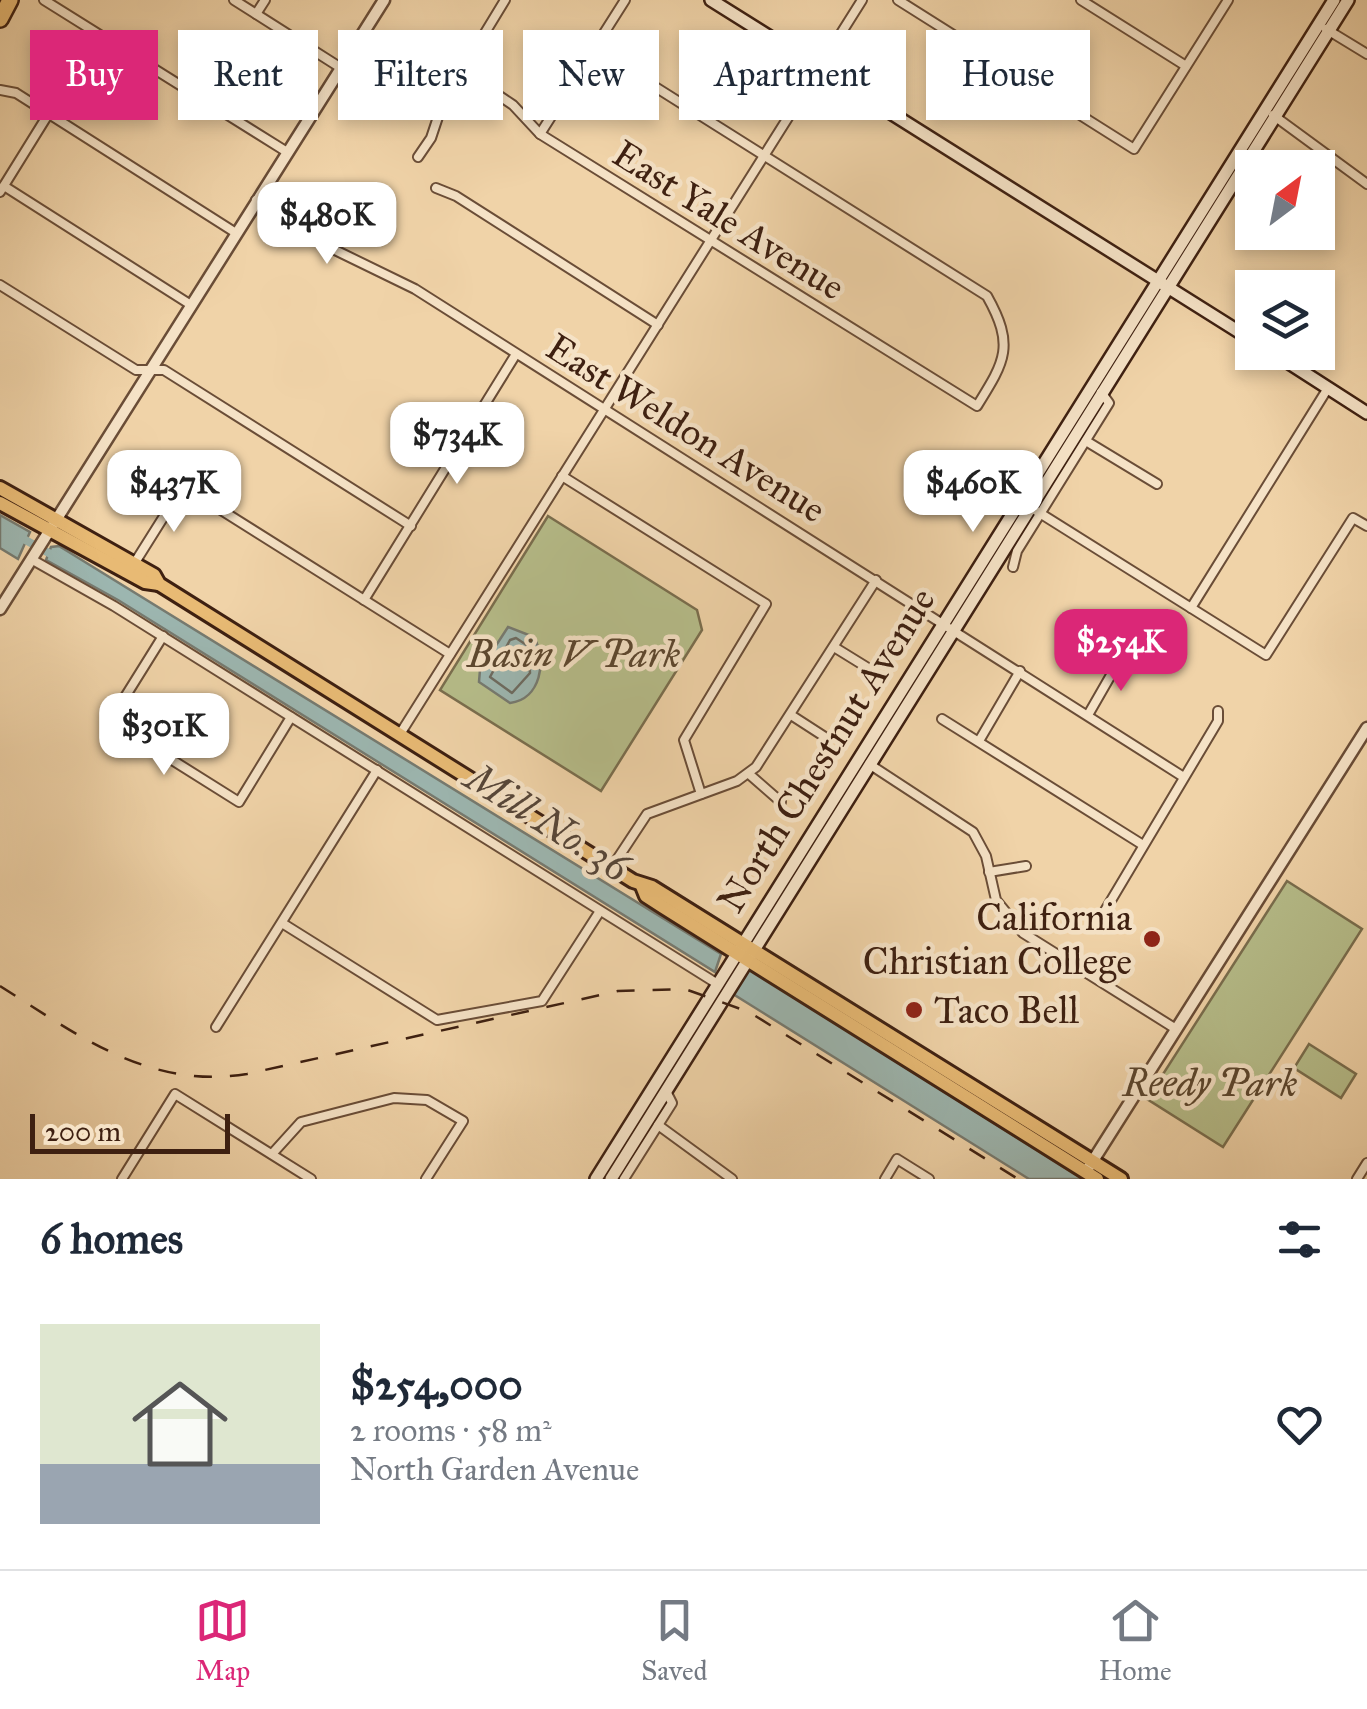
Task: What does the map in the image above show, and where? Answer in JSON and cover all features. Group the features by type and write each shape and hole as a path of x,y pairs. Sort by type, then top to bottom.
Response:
{"highway":[{"path":"0,19 10,0"}],"main road":[{"path":"710,0 758,30"},
{"name":"North Chestnut Avenue","path":"1324,27 1334,0"},
{"name":"North Chestnut Avenue","path":"1030,506 1162,284 1324,27 1348,0"},
{"path":"902,120 1235,329"},
{"name":"North Chestnut Avenue","path":"596,1179 734,964 812,853 863,760 947,625 1030,506 1102,392 1162,284"},
{"path":"1300,370 1367,413"},
{"path":"0,488 49,530 134,564 154,575 159,584"},
{"path":"0,503 145,582 159,584 642,886 652,887 734,964 820,1007 1092,1171 1121,1179"},
{"name":"North Chestnut Avenue","path":"734,964 841,781 863,760"},
{"path":"812,853 812,840 833,807 841,781"},
{"path":"611,1179 718,1004 734,964"},
{"path":"734,964 921,1056 1092,1171"},
{"path":"820,1007 850,1019 912,1057 921,1056"},
{"path":"644,1127 656,1097 653,1088"}],"street":[{"path":"44,0 286,152"},
{"path":"234,0 338,66"},
{"path":"256,14 265,0"},
{"path":"365,30 384,0"},
{"path":"486,30 505,0"},
{"path":"607,30 625,0"},
{"path":"843,30 862,0"},
{"path":"898,0 1134,149 1228,0"},
{"path":"1081,0 1186,66"},
{"path":"1324,27 1367,54"},
{"path":"0,609 338,73"},
{"path":"659,89 763,156"},
{"path":"0,90 16,93 30,102"},
{"name":"East Yale Avenue","path":"503,98 540,134 977,406 1005,361 1000,319 987,296 763,156"},
{"path":"1270,113 1367,184"},
{"path":"45,120 2,189 191,304"},
{"path":"59,120 236,232"},
{"path":"418,157 436,120"},
{"path":"540,134 549,120"},
{"path":"400,734 786,120"},
{"path":"436,188 456,196 658,324"},
{"name":"East Weldon Avenue","path":"256,200 335,250 415,289 1182,776"},
{"path":"0,285 136,370 164,370 412,526"},
{"path":"364,600 516,354"},
{"path":"1191,608 1328,388"},
{"name":"North Chestnut Avenue","path":"1013,567 1030,506 1086,440 1110,402 1102,392"},
{"path":"1086,440 1157,484"},
{"path":"562,476 766,604 684,740 701,794"},
{"path":"134,564 183,486 450,654"},
{"path":"1030,506 1266,655 1353,518 1367,526"},
{"path":"31,559 163,636 600,910 734,964"},
{"path":"612,867 647,814 749,774 876,580"},
{"path":"163,636 110,721 239,802 291,717"},
{"path":"834,647 868,668"},
{"path":"1088,715 1115,668 1130,654"},
{"path":"979,741 1020,671"},
{"path":"1097,924 1218,721 1218,711"},
{"path":"791,715 825,737"},
{"path":"942,719 1143,844"},
{"path":"1092,1171 1176,1029 1367,728"},
{"path":"863,760 973,832 982,845 996,900 1024,933 1176,1029"},
{"path":"216,1027 377,770"},
{"path":"749,774 781,802"},
{"path":"989,872 1026,866"},
{"path":"282,923 437,1020 542,1001 600,910"},
{"path":"624,1179 672,1103 666,1092"},
{"path":"122,1179 175,1094 311,1179"},
{"path":"272,1154 301,1122 394,1098 427,1100 463,1121 426,1179"},
{"path":"658,1125 732,1179"},
{"path":"885,1179 897,1158 929,1179"},
{"path":"1357,1179 1367,1163"}],"green space":[{"name":"Basin V Park","path":"548,516 697,610 702,630 601,791 440,690"},
{"name":"Reedy Park","path":"1287,881 1362,929 1223,1147 1147,1099"},
{"path":"1309,1044 1356,1074 1341,1098 1294,1068"}],"water":[{"path":"0,515 30,532 18,559 0,548"},
{"path":"59,546 721,954 715,972 118,600 46,560 51,547"},
{"path":"508,627 534,637 540,657 535,687 510,703 479,682 480,670"},
{"path":"750,970 1083,1179 1029,1179 733,994 743,973"}],"waterway":[{"name":"Mill No. 36","path":"20,537 56,557"}],"railway":[{"path":"0,986 116,1054 178,1074 211,1077 247,1074 618,991 685,989 749,1012 1018,1179"}],"place":[{"name":"California Christian College","path":"1152,939"},
{"name":"Taco Bell","path":"914,1010"}]}
